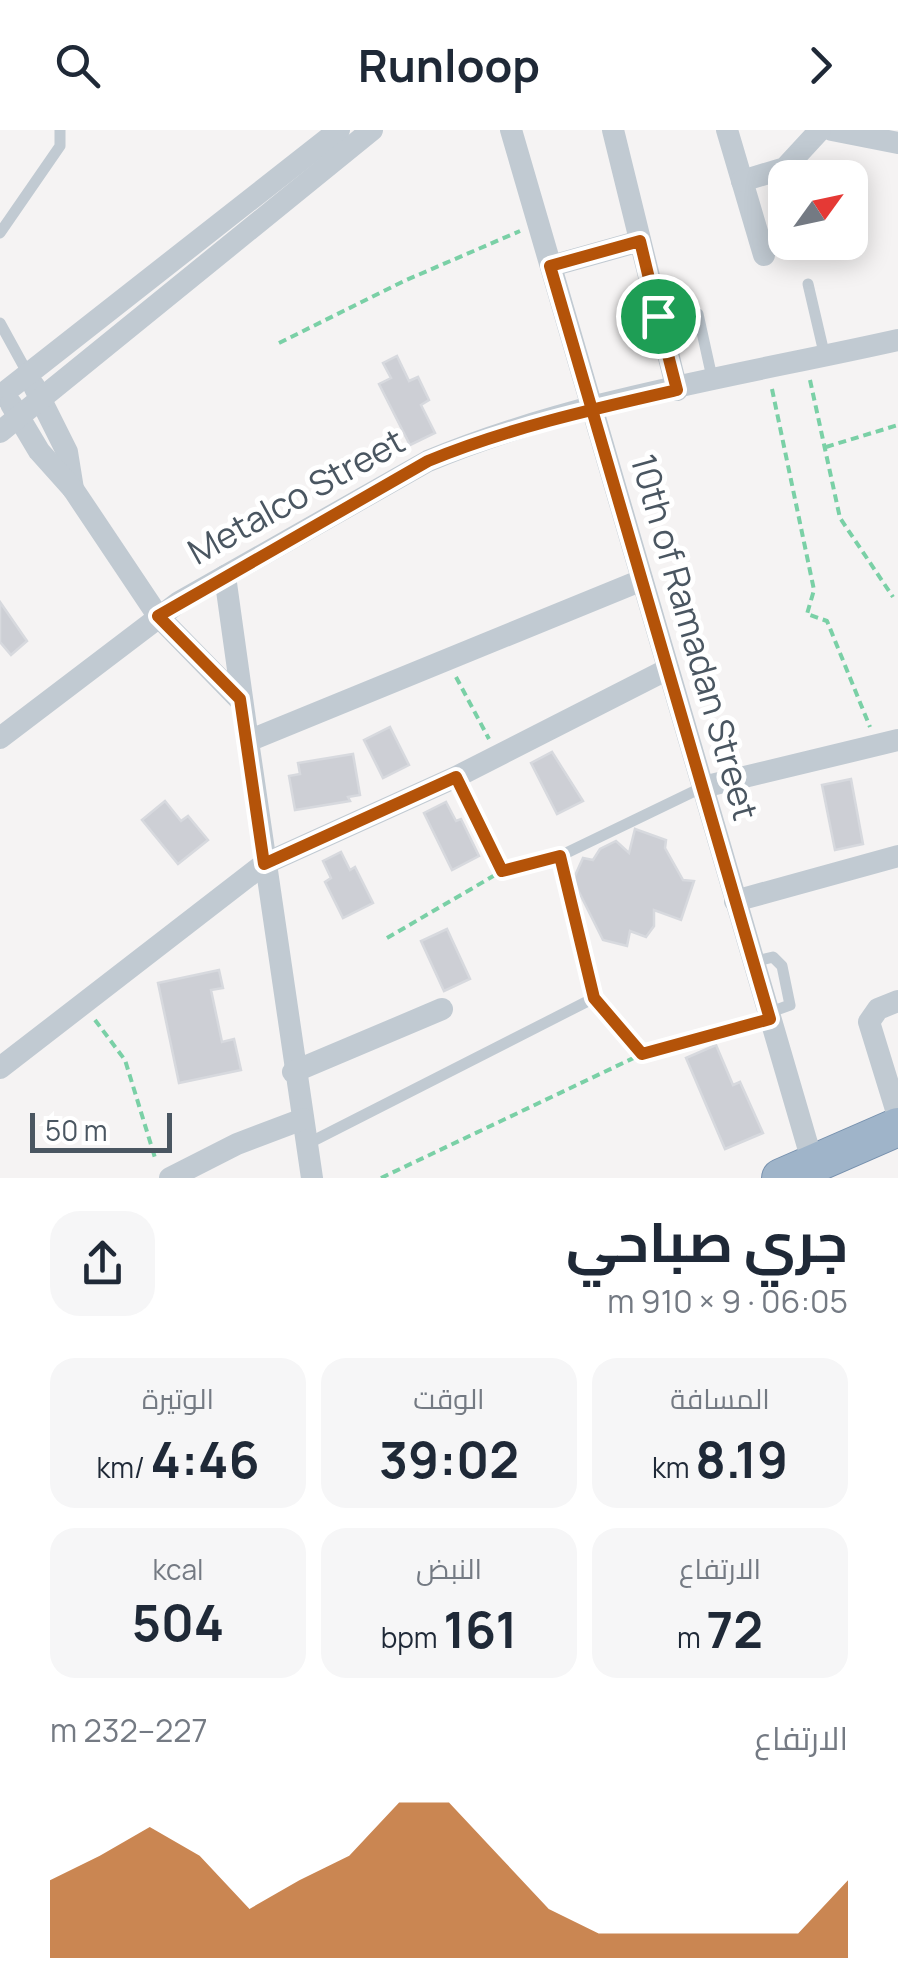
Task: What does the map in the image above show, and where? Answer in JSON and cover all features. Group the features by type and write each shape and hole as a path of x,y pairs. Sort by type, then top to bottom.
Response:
{"highway":[{"path":"797,1171 898,1127"}],"street":[{"path":"240,699 158,616 2,394 339,130"},
{"path":"0,432 372,130"},
{"name":"10th of Ramadan Street","path":"511,130 769,1016 797,1171"},
{"path":"613,130 677,390"},
{"path":"727,130 764,255"},
{"path":"742,181 785,168 820,130"},
{"path":"832,130 898,143"},
{"path":"550,266 640,241"},
{"name":"Metalco Street","path":"0,738 158,616 428,461 471,443 592,409 898,340"},
{"path":"28,374 67,452 72,489"},
{"path":"225,576 293,1072 312,1178"},
{"path":"248,742 642,580"},
{"path":"0,1068 264,864 456,777 668,669"},
{"path":"702,787 888,743"},
{"path":"735,901 898,856"},
{"path":"898,1002 872,1014 869,1030 898,1116"},
{"path":"293,1072 442,1008"},
{"path":"163,1170 303,1119"}],"lane":[{"path":"0,234 60,146 60,130"},
{"path":"808,284 815,359"},
{"path":"698,314 713,382"},
{"path":"0,323 28,374"},
{"path":"560,856 702,787"},
{"path":"307,1144 594,998"}],"path":[{"path":"279,343 404,281 538,224"},
{"path":"815,359 840,518 894,597"},
{"path":"768,370 814,590 808,614 827,621 888,743"},
{"path":"826,448 898,425"},
{"path":"446,658 499,756"},
{"path":"456,777 502,871"},
{"path":"388,938 502,871 560,856 594,998 642,1054"},
{"path":"83,1004 125,1060 163,1170"},
{"path":"380,1178 642,1054 769,1016"}],"building":[{"path":"397,356 409,381 418,377 429,400 421,405 435,433 410,445 379,384 391,378 383,363"},
{"path":"0,602 27,641 11,655 0,642"},
{"path":"390,727 409,765 383,778 364,740"},
{"path":"552,752 583,801 557,814 531,763"},
{"path":"353,754 360,795 348,797 350,801 295,810 289,776 300,774 298,763"},
{"path":"851,779 863,844 835,850 822,785"},
{"path":"165,801 181,821 188,816 208,840 178,864 142,820"},
{"path":"446,802 456,821 461,819 479,856 452,870 424,813"},
{"path":"635,829 666,840 665,848 683,880 694,881 681,920 654,910 654,926 646,937 630,931 627,946 603,940 573,880 583,858 593,860 600,849 616,841 629,853"},
{"path":"341,852 350,870 355,867 373,903 343,918 325,882 331,878 323,861"},
{"path":"447,929 470,979 444,991 421,941"},
{"path":"219,970 223,988 211,990 222,1042 234,1039 241,1070 179,1083 158,983"},
{"path":"716,1045 733,1085 740,1082 763,1133 725,1149 686,1058"}],"route":[{"path":"658,316 640,241 550,266 592,409 770,1019 642,1054 594,998 560,856 502,871 456,777 264,864 240,699 158,616 428,461 471,443 592,409 677,390 658,316"}]}
